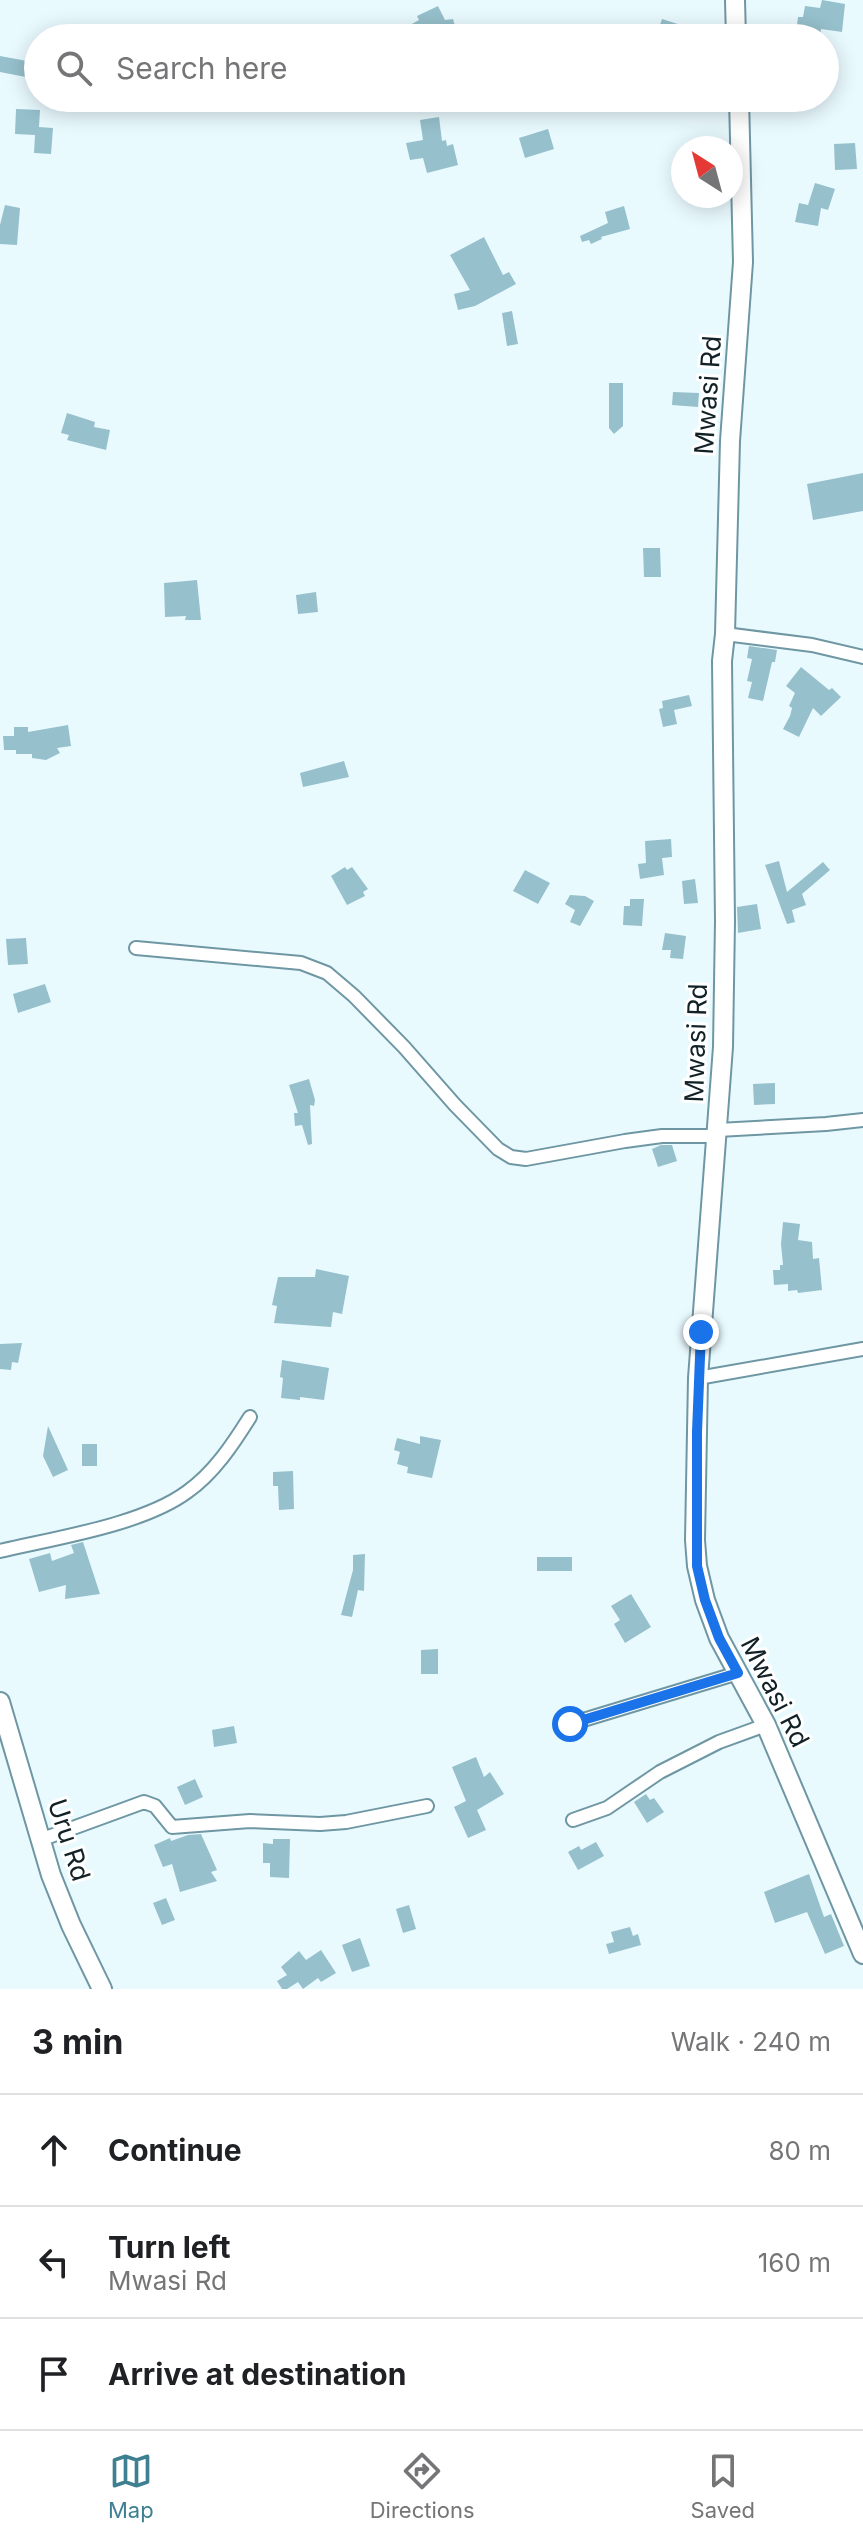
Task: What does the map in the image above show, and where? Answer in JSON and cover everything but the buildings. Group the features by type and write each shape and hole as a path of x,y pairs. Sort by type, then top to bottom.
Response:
{"street":[{"path":"735,0 736,24"},
{"name":"Mwasi Rd","path":"739,112 743,262 730,441 722,661 723,1047 698,1378 695,1540 697,1566 714,1626 766,1725 863,1954"},
{"path":"725,634 812,645 863,657"},
{"path":"136,948 289,962 327,973 404,1047 476,1127 511,1157 526,1159 662,1136 863,1120"},
{"path":"698,1378 863,1349"},
{"path":"0,1551 129,1519 169,1504 204,1478 230,1449 250,1417"},
{"path":"570,1724 738,1673"},
{"name":"Uru Rd","path":"0,1702 40,1840 71,1925 102,1989"},
{"path":"573,1820 607,1808 660,1772 719,1742 766,1725"},
{"path":"40,1840 144,1802 155,1806 172,1827 250,1821 346,1822 427,1806"}],"route":[{"path":"570,1724 738,1673 719,1638 697,1566 695,1540 701,1332"}]}
